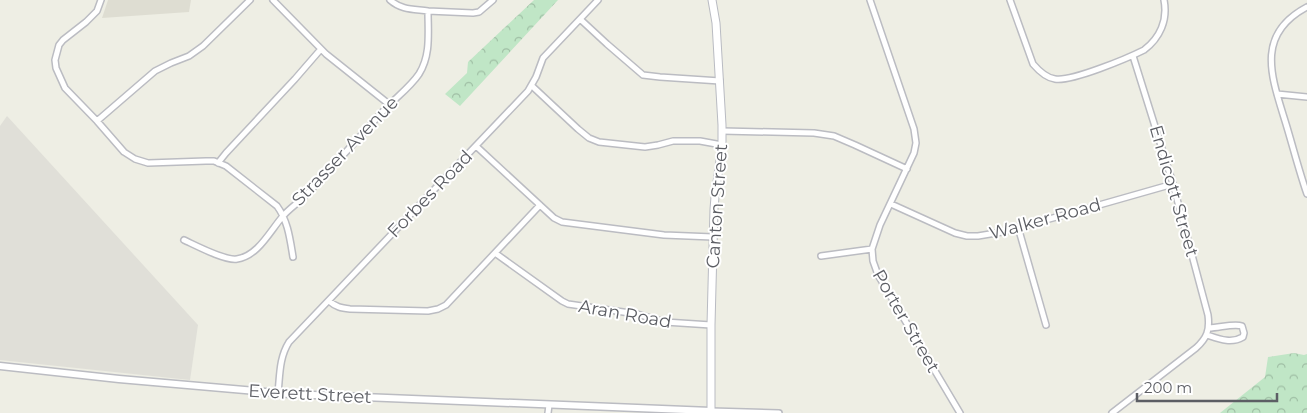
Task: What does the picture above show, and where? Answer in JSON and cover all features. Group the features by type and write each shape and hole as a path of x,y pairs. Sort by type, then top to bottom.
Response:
{"main road":[{"name":"Canton Street","path":"710,412 713,238 715,197 722,145 716,23 712,0"}],"street":[{"path":"101,0 97,11 59,45 55,60 56,68 65,88 124,152 135,159 148,163 206,161 226,166 277,206 288,228 293,258"},
{"path":"97,121 155,71 189,56 203,46 250,0"},
{"path":"273,0 321,50 390,105"},
{"path":"390,0 403,8 473,13 479,12 493,0"},
{"name":"Forbes Road","path":"278,393 281,362 289,342 532,86 543,58 598,0"},
{"name":"Porter Street","path":"870,0 915,134 915,148 907,169 880,225 872,250 873,262 876,271 960,413"},
{"path":"1010,0 1032,62 1048,76 1056,79 1070,78 1133,56 1144,50 1152,44 1162,30 1165,14 1164,0"},
{"path":"1307,7 1283,24 1276,36 1271,62 1277,94 1307,194"},
{"name":"Strasser Avenue","path":"184,240 223,256 236,259 254,250 283,216 303,198 414,80 425,61 428,42 428,11"},
{"path":"580,19 643,75 720,81"},
{"path":"218,163 321,50"},
{"name":"Endicott Street","path":"1133,56 1173,184 1208,315 1209,328"},
{"path":"532,86 583,133 598,142 645,147 673,141 700,141 722,145"},
{"path":"1277,94 1307,97"},
{"path":"722,131 834,136 907,169"},
{"path":"476,146 554,218 562,222 646,233 713,238"},
{"name":"Walker Road","path":"891,204 951,232 967,236 989,235 1173,184"},
{"path":"329,301 334,305 350,309 428,311 438,309 446,305 540,205"},
{"path":"1018,227 1046,326"},
{"path":"821,256 872,250"},
{"name":"Aran Road","path":"495,253 563,302 570,305 637,314 665,322 710,325"},
{"path":"1112,413 1196,348 1204,340 1209,328 1238,324 1242,326 1244,333 1243,337 1239,339 1224,341 1207,335"},
{"name":"Everett Street","path":"0,366 278,393 710,412"},
{"path":"548,413 549,404"},
{"path":"710,412 779,413"}],"shaded area":[{"path":"108,0 191,0 189,12 102,18"},
{"path":"7,116 198,325 190,380 0,360 0,126"}],"green space":[{"path":"534,0 558,0 460,106 445,94 467,73 468,62"},
{"path":"1294,353 1307,354 1307,413 1220,413 1265,377 1268,357"}]}
